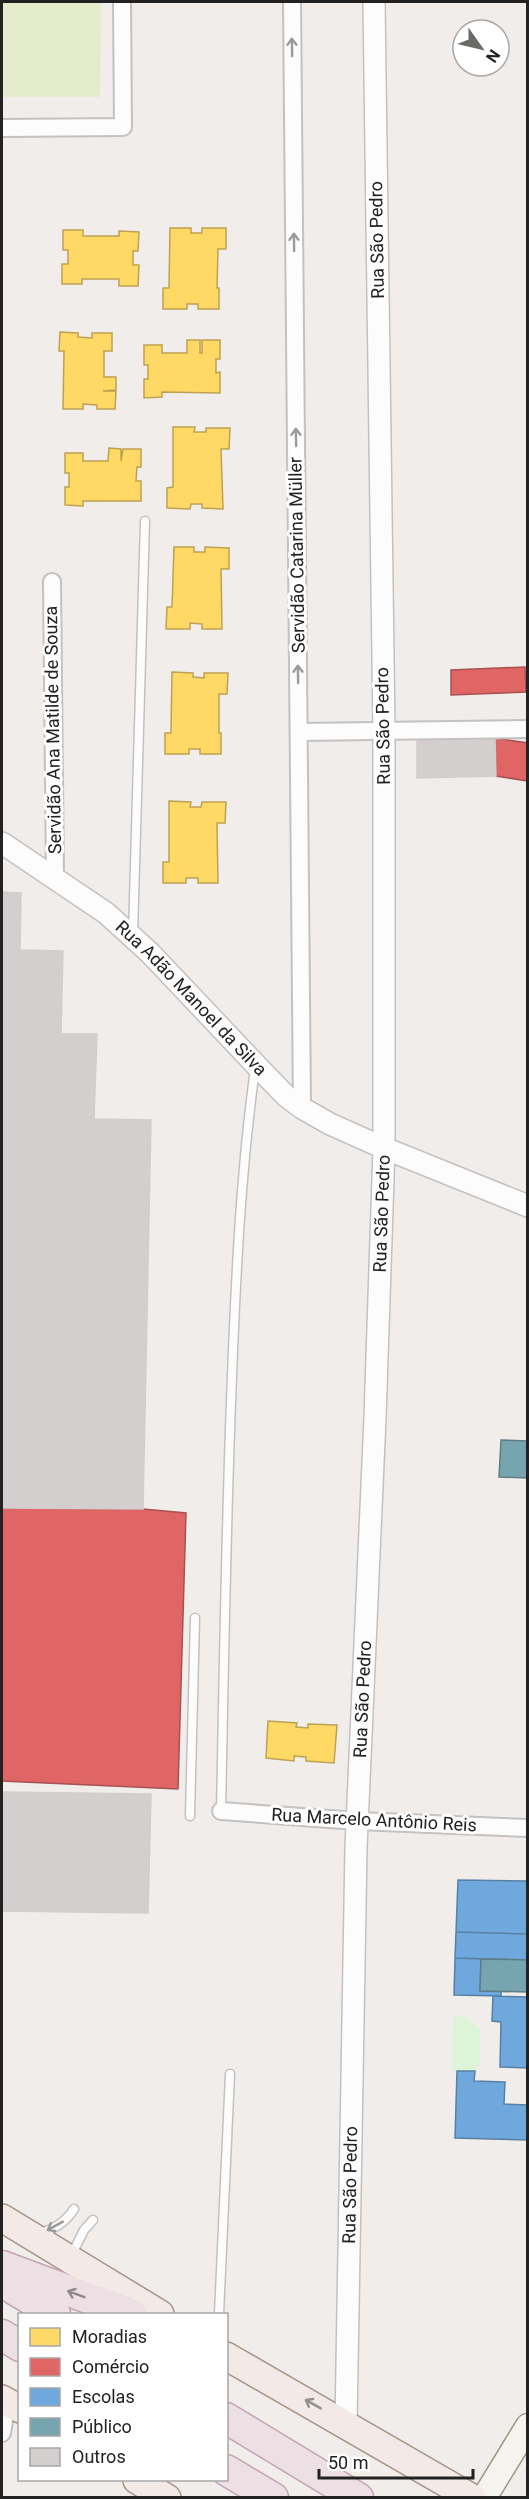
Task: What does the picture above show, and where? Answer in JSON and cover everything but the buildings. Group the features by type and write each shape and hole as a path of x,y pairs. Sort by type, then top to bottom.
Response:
{"highway":[{"path":"2,2266 127,2313"},
{"path":"2,2282 53,2313"},
{"path":"2,2335 18,2345"},
{"path":"228,2419 358,2498"},
{"path":"228,2471 273,2498"}],"main road":[{"path":"2,2218 158,2313"},
{"path":"228,2356 472,2498"},
{"path":"484,2498 528,2426"},
{"path":"139,2481 167,2498"}],"street":[{"path":"2,128 123,127 122,2"},
{"name":"Servidão Catarina Müller","path":"292,2 302,1108"},
{"name":"Rua São Pedro","path":"346,2423 357,1821 375,1418 384,1148 384,731 374,2"},
{"name":"Servidão Ana Matilde de Souza","path":"52,582 55,878"},
{"path":"298,732 528,729"},
{"name":"Rua Adão Manoel da Silva","path":"2,843 106,913 286,1096 302,1108 330,1124 384,1148 528,1206"},
{"name":"Rua Marcelo Antônio Reis","path":"221,1810 357,1821 528,1828"},
{"path":"2,2433 9,2403"}],"lane":[{"path":"133,938 145,521"},
{"path":"221,1810 226,1517 235,1301 248,1119 256,1065"},
{"path":"190,1816 195,1618"},
{"path":"219,2313 230,2074"},
{"path":"31,2236 51,2230 67,2219 74,2210"},
{"path":"69,2259 84,2230 93,2220"}],"green space":[{"path":"2,2 101,2 100,97 2,97"},
{"path":"453,2016 465,2017 480,2028 480,2063 475,2071 452,2071"}]}
